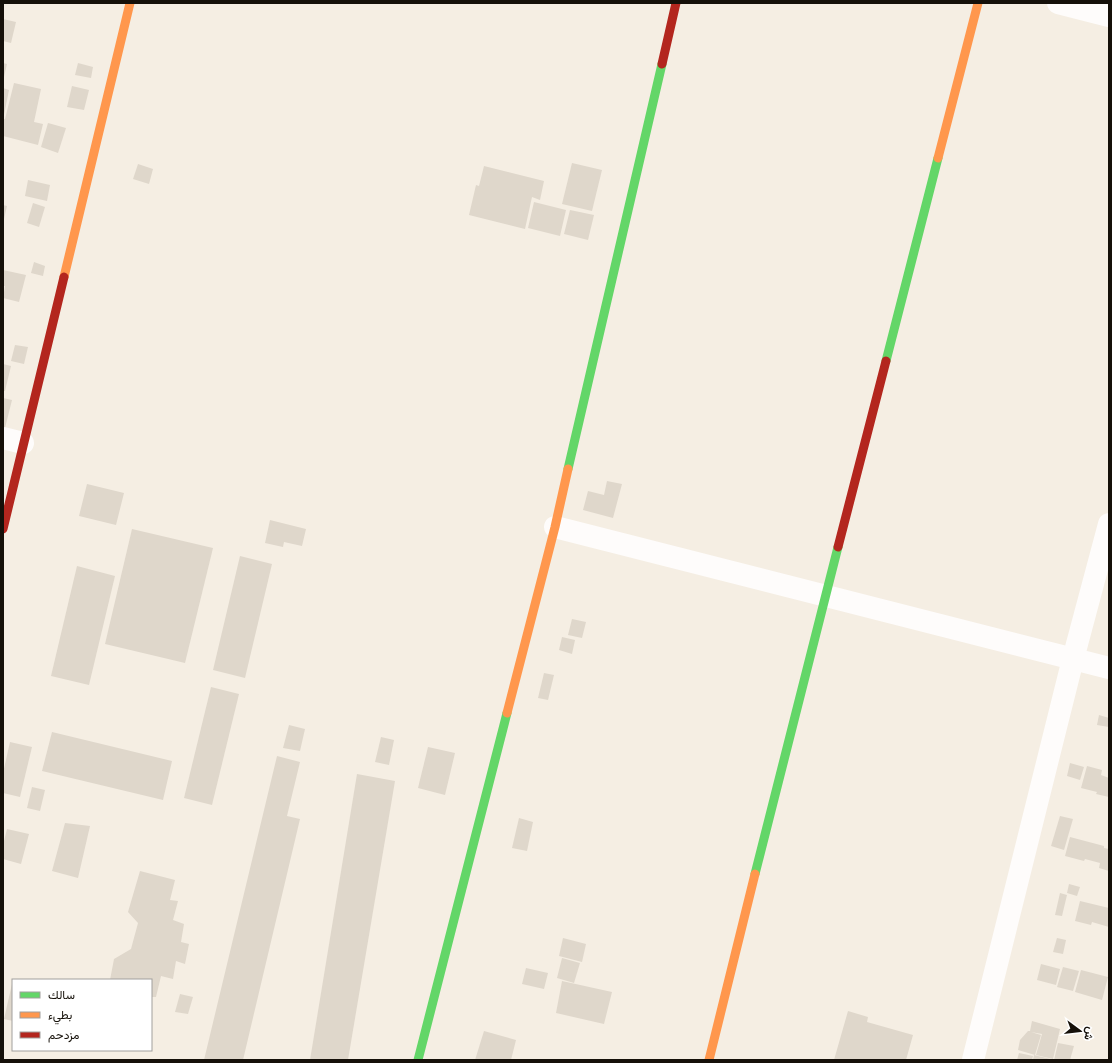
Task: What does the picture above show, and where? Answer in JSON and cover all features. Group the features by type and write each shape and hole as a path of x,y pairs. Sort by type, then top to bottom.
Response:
{"street":[{"path":"3,529 13,441 130,3"},
{"path":"418,1060 555,527 676,3"},
{"path":"709,1060 825,596 978,3"},
{"path":"1058,3 1109,16"},
{"path":"973,1060 1073,659 1109,524"},
{"path":"555,527 1109,668"}],"building":[{"path":"3,19 16,22 11,43 3,41"},
{"path":"3,63 7,64 4,77 3,77"},
{"path":"78,63 93,67 91,78 75,75"},
{"path":"14,83 41,89 34,122 43,124 38,145 3,136 3,119 5,119"},
{"path":"72,86 89,90 84,110 67,107"},
{"path":"3,88 9,90 4,115 3,115"},
{"path":"48,123 66,128 58,153 41,147"},
{"path":"572,163 602,170 592,211 562,204"},
{"path":"138,164 153,169 149,184 133,179"},
{"path":"484,166 544,181 540,200 532,197 525,229 469,215 476,185 479,186"},
{"path":"28,180 50,185 47,201 25,196"},
{"path":"534,202 566,210 560,236 528,228"},
{"path":"33,203 45,207 39,227 27,223"},
{"path":"3,205 7,206 4,219 3,219"},
{"path":"570,210 594,215 588,240 564,234"},
{"path":"34,262 45,266 43,276 31,273"},
{"path":"3,270 26,275 19,302 3,298 5,286 3,286"},
{"path":"15,345 28,347 24,364 11,361"},
{"path":"3,364 11,366 5,391 3,391"},
{"path":"3,398 12,400 5,428 3,428"},
{"path":"607,481 622,484 613,518 583,510 588,491 604,495"},
{"path":"87,484 124,493 116,525 79,516"},
{"path":"270,520 306,529 302,546 284,542 283,547 265,543"},
{"path":"132,529 213,548 185,663 105,644"},
{"path":"240,556 272,564 245,678 213,670"},
{"path":"77,566 115,576 89,685 51,676"},
{"path":"572,619 586,622 582,638 568,635"},
{"path":"562,637 575,640 572,654 559,650"},
{"path":"544,673 554,675 548,700 538,698"},
{"path":"211,687 239,694 212,805 184,798"},
{"path":"1099,715 1109,718 1109,727 1097,725"},
{"path":"289,725 305,729 300,751 283,748"},
{"path":"52,732 172,761 163,800 42,771"},
{"path":"381,737 394,740 389,765 375,762"},
{"path":"10,742 32,747 20,797 3,793 3,773"},
{"path":"428,747 455,753 445,795 418,788"},
{"path":"277,756 300,762 287,816 300,819 243,1060 204,1060"},
{"path":"1070,763 1084,767 1080,780 1067,776"},
{"path":"1087,766 1102,770 1101,775 1109,778 1109,797 1081,788"},
{"path":"357,774 395,781 348,1060 310,1060"},
{"path":"32,787 45,790 40,811 27,808"},
{"path":"1060,816 1073,819 1064,850 1051,846"},
{"path":"519,818 533,822 527,851 512,848"},
{"path":"65,823 90,826 78,878 52,871"},
{"path":"7,829 29,834 21,864 3,859 3,845"},
{"path":"1070,837 1104,846 1104,848 1109,849 1109,871 1099,868 1100,863 1065,856"},
{"path":"140,871 175,880 170,900 178,901 173,920 184,924 181,942 189,944 185,964 176,961 173,979 161,976 156,997 152,997 152,979 110,979 114,959 131,949 138,923 128,912"},
{"path":"1069,884 1080,887 1077,896 1067,893"},
{"path":"1060,893 1067,895 1062,916 1055,915"},
{"path":"1080,901 1109,908 1109,927 1092,922 1091,925 1075,921"},
{"path":"563,938 586,944 582,962 559,956"},
{"path":"1057,938 1066,940 1063,954 1053,952"},
{"path":"562,958 580,963 574,983 557,978"},
{"path":"1041,964 1060,969 1056,985 1037,980"},
{"path":"1063,967 1079,971 1073,991 1057,987"},
{"path":"526,968 548,973 544,989 522,984"},
{"path":"1081,970 1108,977 1102,1000 1075,992"},
{"path":"562,981 612,992 604,1024 556,1013"},
{"path":"12,984 12,1021 4,1019"},
{"path":"180,994 193,997 188,1014 175,1012"},
{"path":"848,1011 868,1017 867,1022 913,1035 906,1060 834,1060"},
{"path":"1032,1021 1060,1029 1053,1059 1036,1055 1042,1034 1031,1032 1041,1035 1035,1055 1018,1050 1020,1040 1028,1031 1030,1031"},
{"path":"484,1031 516,1040 511,1060 475,1060"},
{"path":"1058,1043 1074,1046 1070,1060 1054,1060"},
{"path":"1019,1053 1033,1056 1032,1060 1017,1060"},
{"path":"1034,1055 1051,1059 1051,1060 1033,1060"}],"traffic: fast":[{"path":"568,469 662,64"},
{"path":"886,361 938,158"},
{"path":"755,874 838,547"},
{"path":"418,1060 507,713"}],"traffic: slow":[{"path":"64,277 130,3"},
{"path":"938,158 978,3"},
{"path":"507,713 555,527 568,469"},
{"path":"709,1060 755,874"}],"traffic: jam":[{"path":"662,64 676,3"},
{"path":"3,529 64,277"},
{"path":"838,547 886,361"}]}
